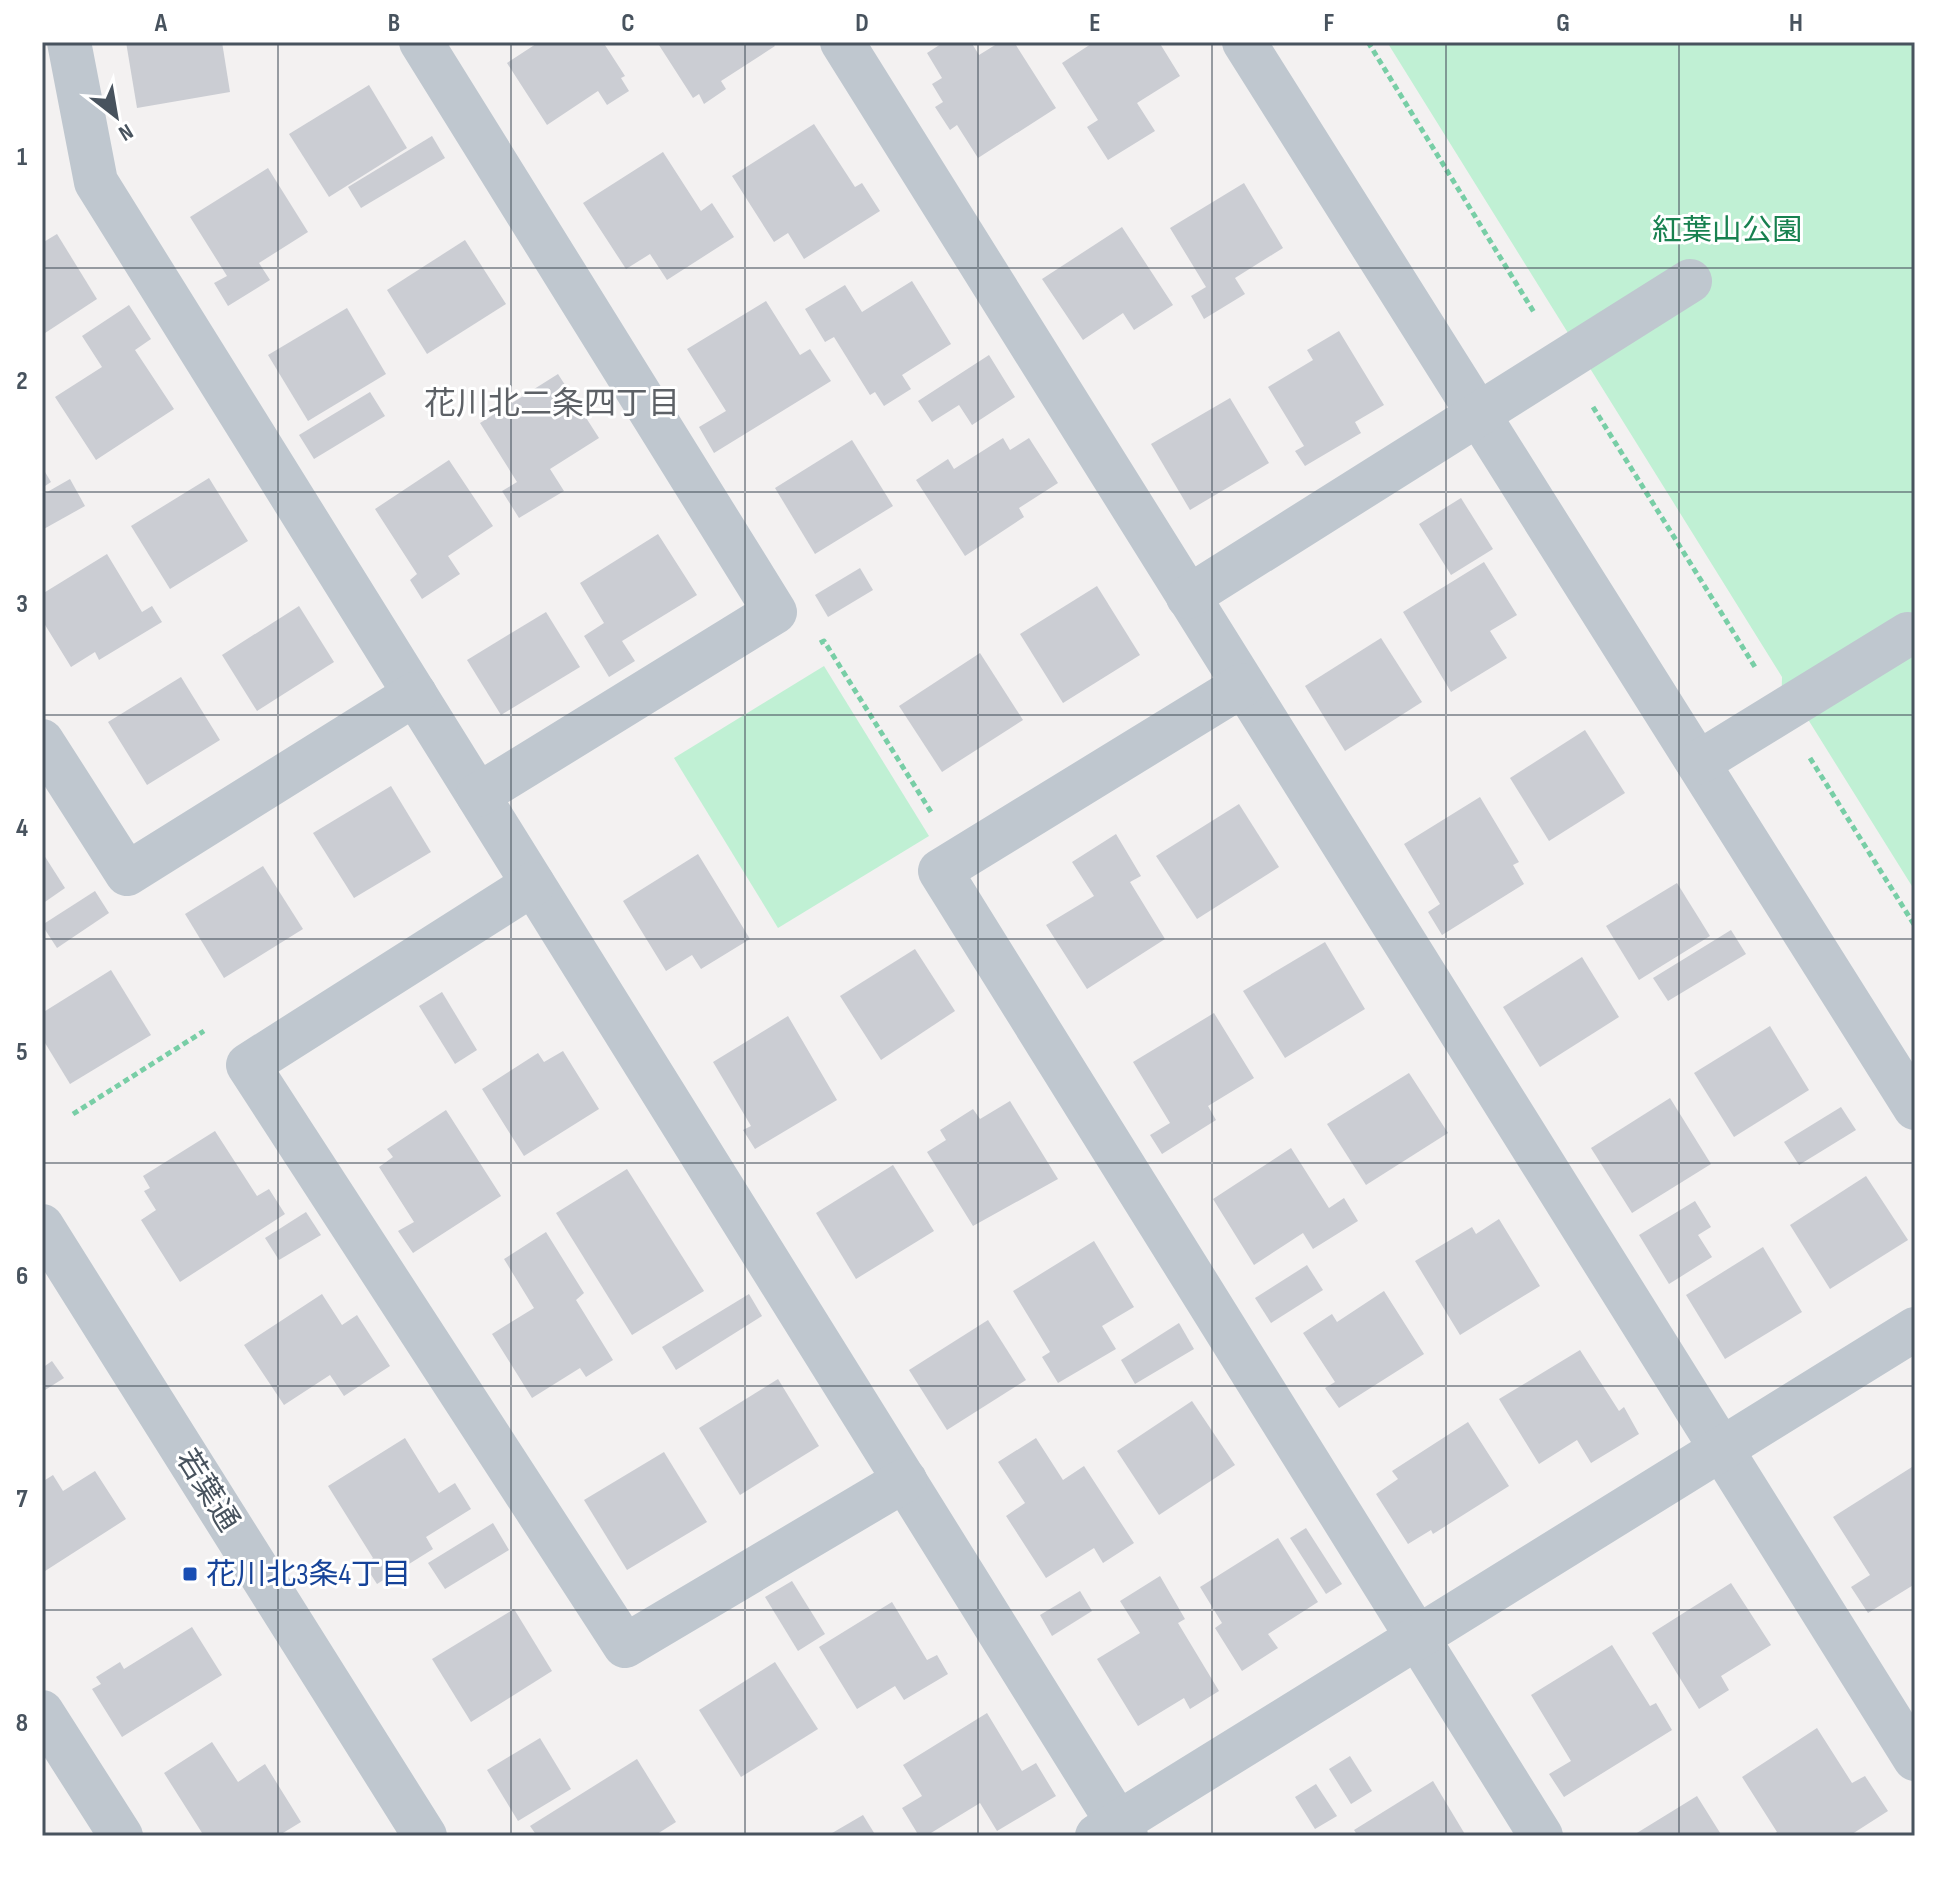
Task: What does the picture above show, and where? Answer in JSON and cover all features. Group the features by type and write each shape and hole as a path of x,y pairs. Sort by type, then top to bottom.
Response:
{"street":[{"path":"69,42 96,182 905,1480 1113,1832 1416,1636 1915,1329"},
{"path":"421,42 775,612 478,795"},
{"path":"842,42 1915,1759"},
{"path":"1244,42 1915,1108"},
{"path":"1188,597 1690,281"},
{"path":"1698,763 1908,634"},
{"path":"1243,685 940,871 1541,1836"},
{"path":"42,741 127,874 415,694"},
{"path":"533,884 248,1065 625,1646 905,1480"},
{"name":"若葉通","path":"42,1226 425,1836"},
{"path":"42,1712 121,1836"}],"path":[{"path":"1368,42 1915,926"},
{"path":"811,649 824,641 933,815 946,807"}],"green space":[{"name":"紅葉山公園","path":"1387,42 1915,42 1915,891 1809,721 1781,711 1782,677"},
{"path":"824,666 929,836 778,928 674,758"}],"building":[{"path":"126,42 222,42 230,92 137,108"},
{"path":"539,42 603,42 625,76 621,78 629,91 607,105 598,91 547,125 507,63"},
{"path":"657,42 772,42 775,46 721,81 726,89 704,104 699,94 693,98"},
{"path":"944,42 971,42 979,55 1000,42 1014,42 1056,108 978,158 957,125 950,130 935,107 943,102 932,84 942,78 927,53"},
{"path":"1094,42 1159,42 1180,76 1137,103 1155,131 1108,160 1087,127 1098,120 1062,63"},
{"path":"369,85 407,148 329,197 289,134"},
{"path":"814,124 855,187 862,183 880,211 804,259 788,233 774,242 732,176"},
{"path":"432,136 445,158 361,208 348,187"},
{"path":"663,152 701,211 712,203 734,237 667,280 650,254 626,269 583,203"},
{"path":"268,168 308,232 259,263 270,280 228,306 214,283 227,276 190,217"},
{"path":"1244,183 1283,248 1235,278 1245,294 1204,319 1191,296 1206,287 1170,228"},
{"path":"1122,227 1173,305 1134,330 1123,313 1083,340 1042,279"},
{"path":"57,234 97,299 42,335 42,243"},
{"path":"465,240 506,304 427,354 387,290"},
{"path":"912,281 951,344 902,375 911,389 884,406 875,392 870,395 834,337 825,342 805,309 845,285 862,312"},
{"path":"766,301 800,355 810,349 831,381 714,453 699,427 726,411 687,349"},
{"path":"129,305 151,339 135,350 174,409 96,460 55,397 102,367 82,336"},
{"path":"347,308 386,374 308,421 268,355"},
{"path":"1339,331 1384,405 1355,422 1361,433 1305,466 1295,451 1304,446 1268,387 1313,360 1307,350"},
{"path":"989,355 1015,397 972,425 959,405 932,422 918,401"},
{"path":"558,374 599,438 550,469 564,491 519,518 502,491 517,482 480,423"},
{"path":"370,392 385,416 314,459 299,435"},
{"path":"1230,398 1269,463 1190,510 1151,444"},
{"path":"1003,438 1010,450 1029,438 1058,483 1019,508 1024,517 965,556 916,480 948,459 954,469"},
{"path":"852,440 893,506 815,554 775,488"},
{"path":"449,460 493,526 448,556 460,574 422,599 410,580 417,574 375,509"},
{"path":"42,467 51,482 42,488"},
{"path":"209,478 248,541 170,589 131,526"},
{"path":"70,479 85,506 42,530 42,495"},
{"path":"1461,498 1493,549 1451,575 1419,524"},
{"path":"658,534 697,595 622,641 635,661 609,677 584,636 604,623 580,583"},
{"path":"107,554 142,612 152,606 162,622 99,660 95,652 71,667 42,620 42,594"},
{"path":"1484,562 1517,615 1490,631 1507,658 1451,692 1403,612"},
{"path":"860,568 873,590 828,617 815,595"},
{"path":"1097,586 1140,655 1063,703 1020,634"},
{"path":"299,606 334,662 257,711 222,655"},
{"path":"546,612 580,667 501,715 467,660"},
{"path":"1381,638 1422,702 1345,751 1305,686"},
{"path":"980,653 1023,720 942,772 899,706"},
{"path":"181,677 220,740 147,785 108,722"},
{"path":"1585,730 1625,793 1549,841 1510,778"},
{"path":"391,786 431,852 354,898 313,833"},
{"path":"1480,797 1519,862 1513,865 1524,884 1442,935 1428,912 1440,904 1404,844"},
{"path":"1239,804 1279,867 1197,919 1156,856"},
{"path":"1116,834 1141,876 1130,882 1165,939 1087,989 1046,925 1094,896 1072,862"},
{"path":"42,852 65,888 42,904"},
{"path":"698,854 750,939 701,969 692,955 666,971 623,901"},
{"path":"263,866 303,929 224,978 185,914"},
{"path":"1677,883 1710,936 1639,980 1606,926"},
{"path":"95,891 109,913 57,948 42,925"},
{"path":"1731,930 1746,954 1668,1001 1653,978"},
{"path":"1325,942 1365,1009 1285,1058 1243,991"},
{"path":"915,949 955,1011 881,1060 840,996"},
{"path":"1582,957 1619,1017 1540,1067 1503,1007"},
{"path":"111,970 151,1035 70,1084 42,1038 42,1013"},
{"path":"442,992 477,1050 455,1064 419,1006"},
{"path":"1214,1013 1254,1078 1208,1106 1216,1120 1162,1154 1150,1135 1170,1123 1133,1062"},
{"path":"788,1016 837,1100 755,1149 743,1130 751,1126 713,1062"},
{"path":"1770,1026 1809,1090 1734,1137 1694,1073"},
{"path":"563,1051 599,1109 524,1156 482,1089 538,1053 544,1062"},
{"path":"1409,1073 1448,1133 1366,1185 1327,1124"},
{"path":"1670,1098 1711,1164 1632,1213 1591,1148"},
{"path":"1010,1101 1058,1179 973,1226 927,1152 946,1140 940,1130 973,1109 980,1119"},
{"path":"1841,1107 1856,1130 1799,1165 1784,1142"},
{"path":"446,1110 501,1196 413,1253 398,1231 414,1222 379,1167 393,1157 387,1149"},
{"path":"215,1131 257,1196 269,1189 285,1214 180,1282 141,1220 156,1210 144,1191 150,1188 143,1176"},
{"path":"1291,1148 1329,1208 1344,1198 1358,1221 1313,1249 1303,1233 1254,1265 1213,1199"},
{"path":"893,1165 934,1231 856,1279 816,1213"},
{"path":"627,1169 704,1291 632,1335 556,1213"},
{"path":"1866,1176 1908,1240 1830,1289 1790,1225"},
{"path":"1695,1201 1711,1227 1698,1235 1712,1257 1669,1284 1639,1235"},
{"path":"306,1212 321,1235 279,1260 265,1238"},
{"path":"1499,1219 1540,1286 1460,1335 1415,1261 1472,1227 1476,1234"},
{"path":"546,1232 584,1293 576,1300 613,1360 586,1377 580,1368 532,1398 492,1334 534,1308 504,1259"},
{"path":"1094,1241 1134,1307 1102,1326 1116,1349 1058,1383 1042,1357 1050,1352 1013,1291"},
{"path":"1763,1247 1802,1312 1725,1359 1686,1295"},
{"path":"1307,1265 1323,1290 1271,1323 1255,1298"},
{"path":"1384,1291 1424,1354 1339,1408 1325,1388 1335,1382 1303,1333 1332,1314 1337,1322"},
{"path":"322,1294 342,1325 357,1315 390,1366 344,1396 330,1375 284,1405 244,1345"},
{"path":"749,1294 762,1316 676,1370 662,1347"},
{"path":"988,1320 1026,1380 947,1430 909,1370"},
{"path":"1179,1323 1194,1349 1135,1384 1121,1360"},
{"path":"1580,1350 1619,1411 1624,1407 1639,1434 1591,1463 1577,1440 1539,1464 1499,1399"},
{"path":"52,1361 64,1378 42,1392 42,1368"},
{"path":"778,1379 819,1446 740,1495 699,1428"},
{"path":"1192,1401 1235,1465 1159,1515 1117,1451"},
{"path":"1468,1422 1509,1486 1433,1534 1431,1530 1408,1544 1376,1494 1398,1479 1392,1471"},
{"path":"405,1438 439,1493 455,1483 471,1509 426,1537 433,1549 377,1584 364,1564 373,1558 328,1486"},
{"path":"1036,1438 1063,1480 1084,1466 1134,1543 1103,1563 1094,1548 1046,1578 1006,1516 1025,1503 998,1462"},
{"path":"664,1452 707,1522 627,1570 584,1500"},
{"path":"1912,1467 1915,1584 1868,1613 1851,1587 1870,1575 1833,1517"},
{"path":"95,1471 126,1519 42,1573 42,1482 53,1475 63,1491"},
{"path":"493,1523 509,1550 445,1589 428,1563"},
{"path":"1306,1528 1342,1584 1326,1594 1290,1538"},
{"path":"1278,1538 1318,1602 1268,1634 1278,1648 1242,1671 1215,1628 1222,1623 1200,1587"},
{"path":"1160,1576 1185,1619 1178,1623 1219,1691 1190,1709 1184,1698 1138,1726 1097,1659 1140,1633 1120,1601"},
{"path":"792,1581 825,1634 798,1651 765,1597"},
{"path":"1731,1583 1771,1645 1721,1676 1729,1690 1699,1709 1652,1633"},
{"path":"1080,1591 1092,1611 1052,1636 1040,1615"},
{"path":"892,1602 927,1660 937,1655 948,1674 904,1700 895,1686 857,1709 819,1647"},
{"path":"514,1609 552,1671 471,1722 432,1659"},
{"path":"192,1627 222,1675 122,1737 92,1689 101,1684 96,1677 120,1662 124,1669"},
{"path":"1612,1645 1650,1706 1656,1703 1672,1730 1564,1797 1549,1774 1571,1761 1531,1695"},
{"path":"775,1662 818,1729 741,1777 699,1710"},
{"path":"987,1713 1022,1771 1036,1763 1056,1796 997,1831 980,1803 926,1836 919,1836 902,1808 922,1796 903,1765"},
{"path":"1817,1728 1852,1783 1865,1776 1888,1811 1849,1836 1770,1836 1777,1832 1742,1777"},
{"path":"540,1738 571,1789 518,1821 487,1770"},
{"path":"212,1742 238,1782 265,1764 301,1822 278,1836 204,1836 164,1773"},
{"path":"1350,1756 1372,1791 1351,1804 1329,1769"},
{"path":"637,1759 676,1822 654,1836 537,1836 530,1826"},
{"path":"1433,1781 1466,1836 1358,1836 1354,1830"},
{"path":"1316,1784 1337,1816 1315,1829 1295,1797"},
{"path":"1697,1796 1722,1836 1632,1836"},
{"path":"863,1815 876,1836 827,1836"}],"place":[{"name":"花川北3条4丁目","path":"190,1574"}],"district":[{"name":"花川北二条四丁目","path":"552,403"}]}
